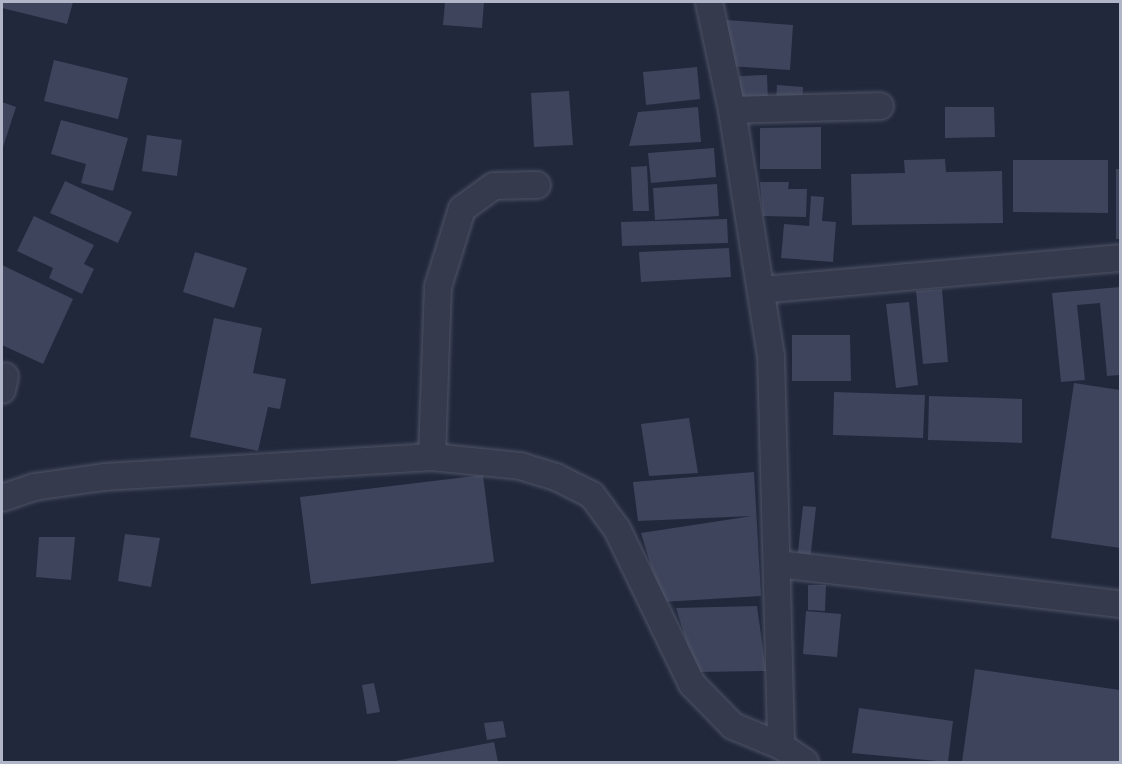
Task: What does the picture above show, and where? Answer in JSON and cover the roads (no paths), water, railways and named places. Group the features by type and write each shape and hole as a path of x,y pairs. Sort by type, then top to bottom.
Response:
{"street":[{"path":"709,2 732,110 761,290 774,397 778,564 771,749"},
{"path":"732,110 880,106"},
{"path":"432,457 438,287 462,209 494,186 537,185"},
{"path":"761,290 1120,258"},
{"path":"2,498 34,488 104,477 432,457 520,466 556,477 592,495 617,529 692,684 732,726 771,749 805,762"},
{"path":"778,564 1120,603"}]}
